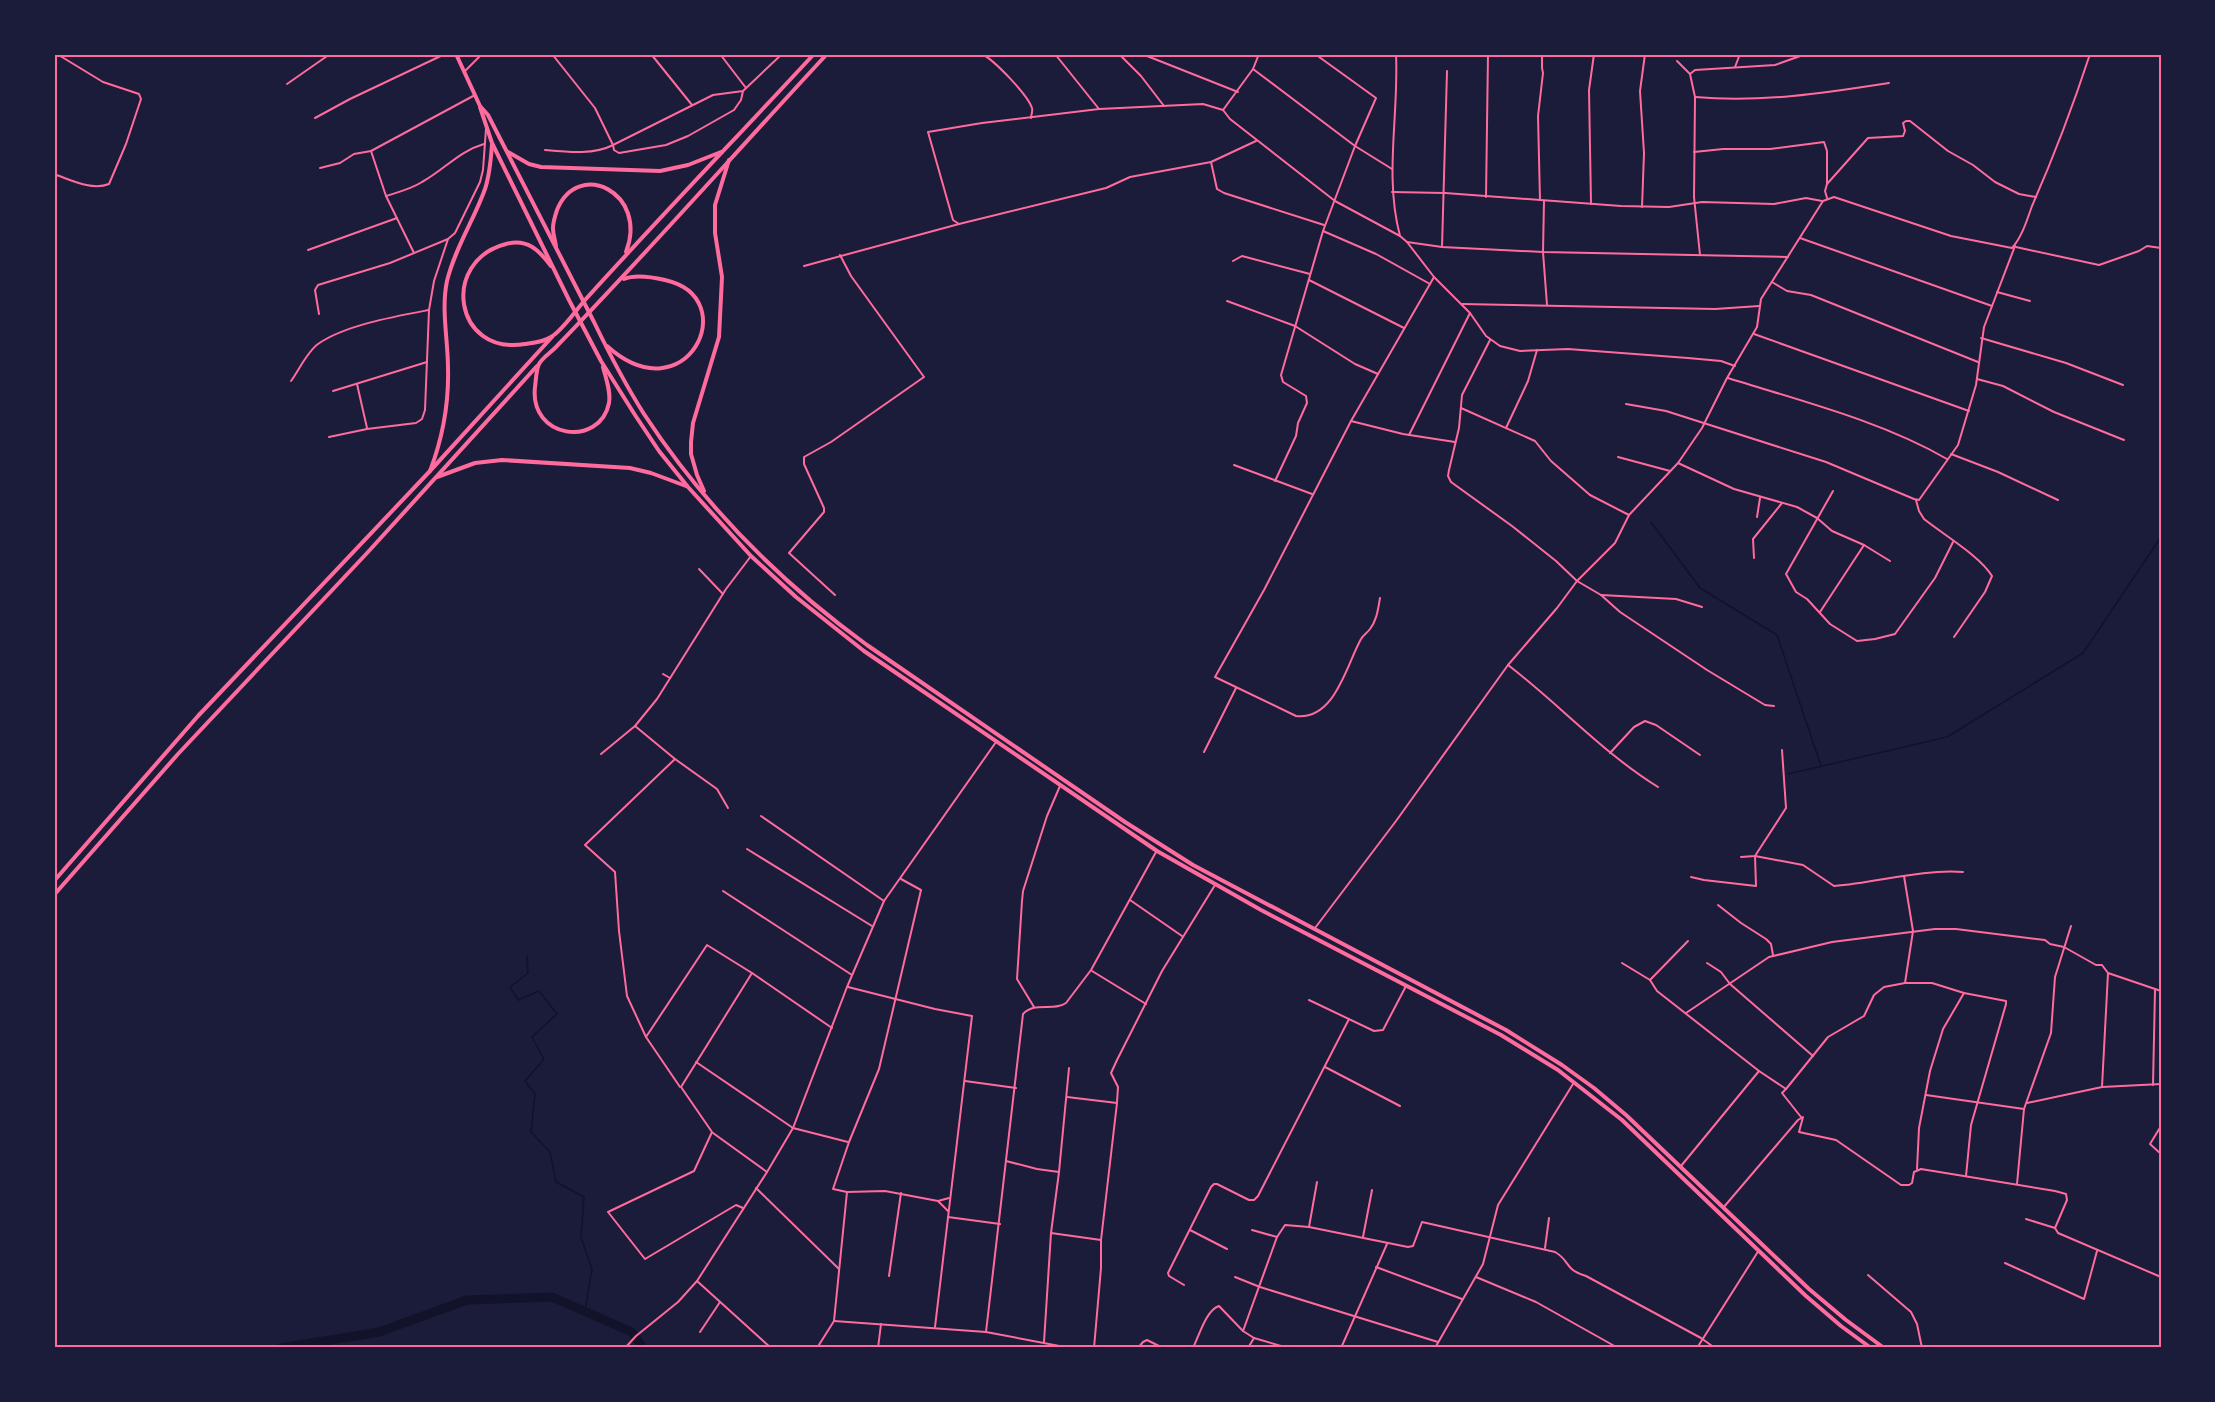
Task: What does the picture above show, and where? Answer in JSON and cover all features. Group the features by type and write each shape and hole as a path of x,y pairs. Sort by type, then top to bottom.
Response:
{"main road":[{"path":"456,54 480,106 492,143 569,300 602,361 646,432 672,468 704,506 752,556 846,638 1157,851 1215,885 1520,1046 1574,1081 1622,1120 1824,1312 1871,1348"},
{"path":"54,880 198,716 430,471 625,255 814,54"},
{"path":"54,895 178,754 438,477 539,364 621,280 827,54"},
{"path":"480,106 488,115 603,342 643,413 666,447 708,499 777,572 829,617 970,716 1171,851 1314,930 1497,1025 1546,1054 1608,1100 1681,1166 1809,1289 1884,1348"},
{"path":"430,471 440,442 447,403 445,305 447,283 459,247 485,188 492,143"},
{"path":"506,152 529,164 541,167 647,172 673,169 724,150"},
{"path":"708,499 697,475 691,454 691,442 693,423 719,337 722,287 715,233 715,205 730,158"},
{"path":"557,250 553,227 560,204 574,190 594,185 616,193 627,209 632,229 631,240 625,255"},
{"path":"552,337 514,346 494,342 477,331 469,322 462,292 476,262 494,249 512,243 531,245 539,251 559,279"},
{"path":"603,342 617,355 635,364 664,368 683,360 698,346 701,338 703,328 701,310 697,300 681,285 664,279 638,276 621,280"},
{"path":"539,364 535,393 536,407 540,416 551,426 570,433 596,424 606,411 610,395 602,361"},
{"path":"438,477 475,463 502,460 630,468 688,487"},
{"path":"704,506 708,499"},
{"path":"966,722 970,716"},
{"path":"1693,1187 1697,1183"}],"street":[{"path":"54,174 92,186 102,187 109,184 126,144 141,99 139,94 103,82 57,54"},
{"path":"287,84 330,54"},
{"path":"315,118 445,54"},
{"path":"465,71 482,54"},
{"path":"552,54 595,108 614,145 614,150 619,153 666,145 734,110 741,100 743,91 782,54"},
{"path":"651,54 692,105"},
{"path":"720,54 746,88"},
{"path":"982,54 1001,69 1019,90 1032,108 1031,118"},
{"path":"1055,54 1099,109"},
{"path":"1119,54 1142,76 1164,106"},
{"path":"1142,54 1238,92"},
{"path":"1223,110 1253,69 1259,54"},
{"path":"1275,481 1296,436 1298,423 1307,403 1306,396 1283,382 1281,375 1325,225 1376,98 1315,54"},
{"path":"1396,54 1392,192 1394,216 1400,236"},
{"path":"1486,197 1488,54"},
{"path":"1540,201 1538,116 1543,74 1542,54"},
{"path":"1591,204 1589,90 1593,54"},
{"path":"1642,207 1644,153 1640,91 1645,54"},
{"path":"1735,67 1740,54"},
{"path":"1690,74 1695,70 1775,65 1806,54"},
{"path":"1626,404 1666,411 1826,462 1916,500 1921,498 1958,445 1970,411 1977,379 1981,338 2015,246 2070,116 2090,54"},
{"path":"1677,61 1690,74 1695,98 1695,203 1700,255"},
{"path":"1253,69 1355,146 1392,169"},
{"path":"1442,247 1447,71"},
{"path":"1695,98 1761,98 1839,91 1889,83"},
{"path":"545,150 606,149 692,105 723,92 743,91"},
{"path":"320,168 340,164 354,154 371,151 475,95"},
{"path":"959,225 953,220 928,132 1099,109 1203,104 1223,110 1256,141 1335,201 1400,236 1434,277 1470,313 1490,340 1500,346 1520,351 1568,349 1688,358 1721,361 1735,366"},
{"path":"1827,184 1863,141 1873,136 1903,136 1905,131 1903,123 1910,121 1948,151 2009,190 2036,197"},
{"path":"319,314 315,290 318,285 383,265 448,239 455,233 480,182 486,128"},
{"path":"804,266 1106,188 1130,177 1211,162 1256,141"},
{"path":"1694,152 1770,149 1824,142 1827,151 1825,191 1827,198"},
{"path":"386,196 409,189 424,181 469,148 484,144"},
{"path":"371,151 386,196 414,253"},
{"path":"1211,162 1217,189 1224,193 1325,225"},
{"path":"1392,192 1445,193 1642,207 1669,207 1702,202 1774,204 1806,198 1823,201"},
{"path":"1314,930 1508,664 1578,581 1615,543 1629,515 1678,463 1704,425 1727,378 1754,334 1759,322 1761,299 1823,201 1834,197 1951,236 2009,248 2015,246 2099,265 2147,246 2161,248"},
{"path":"1544,201 1543,252 1547,305"},
{"path":"308,250 396,218"},
{"path":"1323,231 1376,254 1430,284"},
{"path":"1800,238 1992,306"},
{"path":"329,437 416,423 422,419 425,410 429,309 434,280 448,239"},
{"path":"1407,242 1442,247 1543,252 1788,257"},
{"path":"835,594 789,553 824,512 804,464 804,457 831,442 924,377 851,276 840,255"},
{"path":"1233,261 1242,256 1310,274"},
{"path":"1380,598 1377,614 1370,629 1362,637 1337,693 1316,713 1306,717 1296,716 1215,677 1264,590 1351,421 1434,277"},
{"path":"1309,280 1404,328"},
{"path":"1772,282 1787,291 1811,295 1979,362"},
{"path":"1997,292 2030,301"},
{"path":"1227,302 1295,326 1355,364 1378,374"},
{"path":"1461,304 1715,309 1759,306"},
{"path":"291,381 314,348 322,342 361,325 429,309"},
{"path":"1409,435 1470,313"},
{"path":"1754,334 1970,411"},
{"path":"1981,338 2066,363 2123,385"},
{"path":"1490,340 1462,395 1459,429 1449,470 1451,482 1512,526 1557,561 1578,581 1620,612 1707,670 1765,705 1774,706"},
{"path":"1506,428 1528,381 1537,350"},
{"path":"333,391 427,362"},
{"path":"1727,378 1835,411 1928,448 1947,459"},
{"path":"1977,379 2003,386 2054,412 2124,440"},
{"path":"357,384 368,429"},
{"path":"1461,408 1535,441 1551,460 1590,495 1629,515"},
{"path":"1351,421 1409,435 1455,442"},
{"path":"1951,454 1998,472 2058,500"},
{"path":"1618,457 1670,471"},
{"path":"1678,463 1734,489 1797,507 1817,518 1832,531 1890,561"},
{"path":"1234,465 1312,495"},
{"path":"1833,491 1786,574 1796,592 1807,599 1830,624 1857,641 1895,634 1935,578 1953,542"},
{"path":"1757,517 1760,498"},
{"path":"1916,500 1924,519 1975,557 1992,576 1985,592 1954,637"},
{"path":"1754,558 1753,538 1782,503"},
{"path":"1820,612 1864,546"},
{"path":"601,754 635,726 670,678 723,594 752,556"},
{"path":"699,569 723,594"},
{"path":"1601,596 1676,599 1702,607"},
{"path":"1508,664 1539,688 1610,753 1658,787"},
{"path":"663,674 670,678"},
{"path":"1204,752 1236,688"},
{"path":"1610,753 1634,727 1645,720 1700,755"},
{"path":"635,726 717,789 728,808"},
{"path":"625,1348 636,1336 678,1302 697,1281 794,1128 847,987 884,901 996,742"},
{"path":"1691,877 1756,886 1755,856 1786,808 1782,750"},
{"path":"675,759 585,844 615,872 627,996 646,1037 712,1132 767,1172"},
{"path":"1034,1007 1020,986 1016,970 1023,891 1047,816 1060,786"},
{"path":"761,816 884,901"},
{"path":"747,849 873,926"},
{"path":"986,1332 1023,1014 1034,1007 1064,1005 1091,970 1157,851"},
{"path":"1741,856 1755,856 1803,865 1834,886 1947,871 1963,872"},
{"path":"1904,876 1913,931 1905,983"},
{"path":"901,879 921,890 879,1069 849,1142 833,1189 847,1192 885,1191 938,1201 949,1198"},
{"path":"1094,1348 1101,1268 1101,1240 1118,1087 1111,1073 1182,936 1215,885"},
{"path":"723,891 852,975"},
{"path":"1129,899 1182,936"},
{"path":"1718,905 1766,939 1771,944 1773,955"},
{"path":"2017,1184 2024,1109 2051,1034 2055,977 2071,926"},
{"path":"1686,1013 1773,955 1832,942 1935,929 1976,931 2044,940 2064,947 2096,965 2102,965 2108,973 2161,991"},
{"path":"1650,980 1688,941"},
{"path":"646,1037 707,945 832,1028"},
{"path":"1622,963 1650,980 1657,991 1759,1071 1786,1089"},
{"path":"1707,963 1721,972 1730,984 1813,1056"},
{"path":"1091,970 1146,1004"},
{"path":"681,1087 752,973"},
{"path":"2102,1087 2108,973"},
{"path":"1964,993 1943,1029 1930,1071 1919,1128 1917,1169 1909,1185 1901,1185 1836,1140 1799,1132 1803,1117 1782,1093 1828,1037 1864,1016 1874,995 1884,987 1905,983 1937,984 1964,993 2000,998 2006,1001 2006,1004 1969,1135 1966,1176"},
{"path":"1309,1000 1374,1031 1383,1029 1406,986"},
{"path":"847,987 972,1016 935,1328"},
{"path":"2153,1085 2155,990"},
{"path":"1184,1285 1168,1273 1214,1184 1249,1200 1254,1200 1258,1196 1349,1019"},
{"path":"696,1062 794,1128 849,1142"},
{"path":"1325,1067 1400,1106"},
{"path":"1044,1342 1050,1233 1059,1172 1069,1068"},
{"path":"1681,1166 1759,1071"},
{"path":"964,1081 1016,1088"},
{"path":"1435,1348 1476,1277 1487,1253 1498,1205 1574,1081"},
{"path":"2027,1103 2102,1087 2161,1084"},
{"path":"1926,1095 2024,1109"},
{"path":"1067,1097 1117,1103"},
{"path":"1723,1208 1801,1117"},
{"path":"2161,1126 2150,1144 2161,1154"},
{"path":"712,1132 694,1171 608,1212 645,1259 736,1205 743,1208"},
{"path":"1006,1161 1059,1172"},
{"path":"1917,1169 2017,1184 2055,1191 2067,1196 2055,1228"},
{"path":"1310,1227 1317,1182"},
{"path":"756,1188 839,1269"},
{"path":"1363,1238 1372,1190"},
{"path":"817,1348 834,1321 847,1192"},
{"path":"889,1275 901,1193"},
{"path":"938,1201 948,1212"},
{"path":"948,1217 1000,1224"},
{"path":"1545,1248 1549,1218"},
{"path":"2026,1219 2055,1228 2058,1233 2161,1277"},
{"path":"1243,1331 1277,1237 1285,1225 1310,1227 1408,1248 1413,1246 1422,1222 1545,1248 1560,1255 1574,1272 1586,1276 1701,1338 1715,1348"},
{"path":"1190,1230 1227,1249"},
{"path":"1252,1230 1277,1237"},
{"path":"1050,1233 1101,1240"},
{"path":"1341,1348 1387,1244"},
{"path":"1696,1348 1759,1250"},
{"path":"2005,1263 2084,1299 2097,1251"},
{"path":"1376,1267 1462,1299"},
{"path":"1868,1275 1911,1312 1917,1324 1922,1348"},
{"path":"1235,1277 1438,1343"},
{"path":"1476,1277 1536,1302 1618,1348"},
{"path":"697,1281 771,1348"},
{"path":"700,1332 720,1302"},
{"path":"1193,1348 1209,1315 1216,1306 1222,1307 1243,1331 1254,1338 1288,1348"},
{"path":"834,1321 986,1332 1070,1348"},
{"path":"878,1348 881,1324"},
{"path":"1248,1348 1254,1338"},
{"path":"1138,1348 1147,1340 1163,1348"}],"waterway":[{"path":"1651,522 1700,588 1777,635 1821,766"},
{"path":"1788,774 1947,737 2083,653 2161,537"},
{"path":"527,956 528,973 510,987 518,1000 539,991 557,1014 532,1037 544,1059 525,1081 535,1094 531,1132 550,1152 556,1182 584,1197 581,1237 592,1269 585,1311"},
{"path":"281,1348 379,1332 467,1300 552,1297 632,1332 643,1348"}]}
